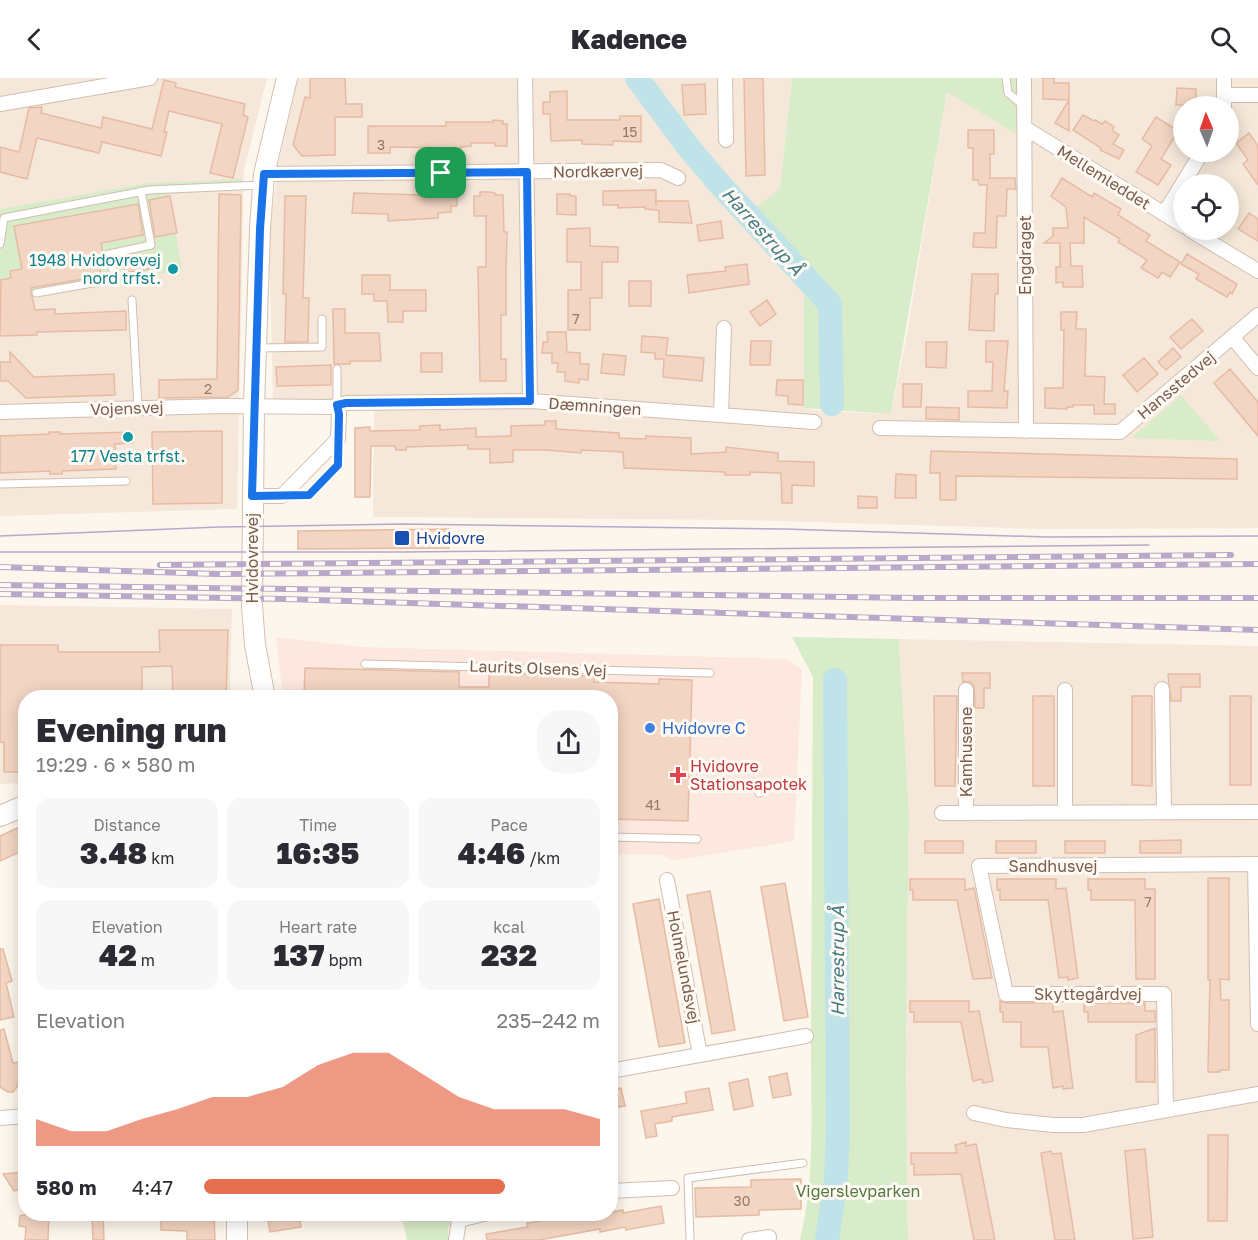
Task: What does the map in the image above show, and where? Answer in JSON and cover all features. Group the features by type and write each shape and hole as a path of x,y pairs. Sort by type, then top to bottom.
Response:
{"street":[{"path":"0,104 150,78"},
{"name":"Hvidovrevej","path":"263,690 255,645 252,606 256,348 264,180 287,78"},
{"path":"525,78 530,401"},
{"path":"724,78 726,141"},
{"name":"Engdraget","path":"1023,78 1026,431"},
{"path":"1224,78 1224,96"},
{"path":"1239,98 1258,95"},
{"name":"Mellemleddet","path":"1025,128 1173,219"},
{"path":"1164,214 1196,162"},
{"name":"Nordkærvej","path":"264,180 661,170 678,178"},
{"path":"1207,240 1258,271"},
{"name":"Hansstedvej","path":"1026,431 1120,432 1258,315"},
{"path":"721,414 724,328"},
{"path":"1233,338 1258,368"},
{"name":"Dæmningen","path":"254,406 331,407 346,403 530,401 814,422"},
{"path":"252,496 282,496 338,439 337,405"},
{"name":"Vojensvej","path":"0,412 254,406"},
{"path":"880,428 1026,431"},
{"name":"Hvidovrevej","path":"251,690 255,645"},
{"path":"1162,689 1164,812"},
{"name":"Kamhusene","path":"966,690 966,813"},
{"path":"1065,690 1065,813"},
{"path":"0,816 18,808"},
{"name":"Kamhusene","path":"942,813 1258,812"},
{"path":"1257,864 1258,1024"},
{"name":"Sandhusvej","path":"1006,994 979,866 1257,864"},
{"name":"Holmelundsvej","path":"667,880 700,1055"},
{"name":"Skyttegårdvej","path":"1006,994 1164,994 1166,1110"},
{"path":"618,1070 806,1036"},
{"path":"974,1113 1006,1120 1083,1125 1258,1094"},
{"path":"0,1118 18,1117"},
{"path":"618,1191 672,1188"},
{"path":"237,1221 237,1240"},
{"path":"456,1240 459,1221"},
{"path":"749,1240 769,1236"}],"lane":[{"path":"1006,78 1008,93 1024,106"},
{"path":"0,244 4,218 141,191 264,180"},
{"path":"36,293 115,279 109,254 151,245 141,191"},
{"path":"132,300 138,407"},
{"path":"256,348 322,347 322,319"},
{"path":"337,369 337,405"},
{"path":"0,484 126,481"},
{"name":"Laurits Olsens Vej","path":"365,664 710,673"},
{"path":"759,793 770,786"},
{"path":"618,837 697,839"},
{"path":"690,1240 688,1178 803,1163"}],"shaded area":[{"path":"0,78 267,78 244,171 237,509 0,516"},
{"path":"298,78 792,78 780,188 740,222 804,291 804,408 821,411 891,414 907,334 947,91 1016,133 1018,78 1258,78 1258,528 1044,529 745,520 373,517 374,405 273,400 269,236 279,161"},
{"path":"0,605 232,609 230,690 18,690 18,783 0,784"},
{"path":"276,637 362,647 788,659 802,670 794,841 672,861 662,855 618,854 618,690 282,690"},
{"path":"899,639 1258,646 1258,1240 908,1240 906,1050 909,812"}],"green space":[{"path":"792,78 1018,78 1016,134 947,92 891,414 804,408 804,291 739,221 780,188"},
{"path":"241,179 240,190 169,194 182,270 0,302 0,209 148,183"},
{"path":"1181,395 1218,438 1218,441 1131,438"},
{"name":"Vigerslevparken","path":"792,637 899,639 909,812 906,1050 908,1240 800,1240 809,1187 812,1134 813,677"},
{"path":"403,1221 452,1221 448,1228 448,1240 407,1240"}],"building":[{"path":"310,78 345,78 346,104 362,104 362,117 335,117 335,155 302,156 293,145 305,97 310,98"},
{"path":"744,78 763,78 765,175 746,176"},
{"path":"1043,78 1054,78 1054,83 1069,83 1069,100 1043,99"},
{"path":"164,80 176,83 175,87 245,104 243,115 248,117 233,178 210,173 222,124 169,111 161,156 102,142 99,153 37,138 27,179 0,172 0,147 19,152 29,108 42,107 41,113 101,128 103,117 152,129"},
{"path":"705,84 706,114 684,115 682,85"},
{"path":"1177,88 1196,89 1196,96 1177,96"},
{"path":"567,91 567,120 620,120 620,116 641,116 641,142 613,141 613,145 582,144 582,140 551,141 550,114 543,114 543,102 550,102 550,92"},
{"path":"1069,100 1069,131 1055,123"},
{"path":"1083,115 1102,124 1105,121 1114,127 1112,130 1119,135 1113,144 1124,150 1119,159 1100,150 1101,148 1073,130"},
{"path":"1156,117 1173,128 1173,139 1161,159 1171,165 1158,185 1136,172 1152,146 1142,139"},
{"path":"493,120 507,124 507,146 495,146 495,143 471,143 471,146 461,148 390,147 390,153 368,153 368,126 446,126 446,122 493,122"},
{"path":"968,130 994,130 994,154 990,154 990,178 1015,178 1016,189 1007,189 1006,216 997,216 996,248 973,247 974,233 985,233 987,185 979,185 978,180 973,180 973,148 968,148"},
{"path":"1249,133 1258,146 1258,185 1243,164 1248,160 1239,147 1239,141"},
{"path":"1062,178 1092,197 1094,193 1121,209 1118,215 1150,235 1146,241 1180,262 1170,277 1162,272 1158,278 1141,268 1147,260 1118,242 1120,239 1084,217 1084,243 1070,243 1071,266 1082,266 1083,287 1063,287 1063,282 1056,283 1056,267 1060,267 1060,243 1044,243 1053,236 1053,228 1068,228 1066,207 1051,196"},
{"path":"656,190 656,201 688,201 692,223 659,222 659,211 645,209 645,207 618,208 618,205 603,205 603,191"},
{"path":"480,192 503,195 504,232 507,232 506,315 501,315 501,359 506,359 506,381 480,381 478,267 486,267 486,216 474,216 474,196 480,196"},
{"path":"354,193 422,195 422,193 457,194 457,206 451,206 451,212 438,213 438,218 388,221 388,214 352,213"},
{"path":"219,194 241,195 238,390 228,397 159,398 159,380 217,379"},
{"path":"557,194 576,196 576,215 557,214"},
{"path":"170,196 177,233 155,237 149,200"},
{"path":"285,196 306,196 303,298 309,298 308,342 285,342 286,294 283,294"},
{"path":"138,204 143,235 101,243 104,260 99,261 101,276 31,288 35,310 55,309 55,314 126,311 126,330 37,332 37,335 0,336 1,280 11,278 10,271 22,269 14,226"},
{"path":"1249,213 1258,219 1258,241 1239,230"},
{"path":"721,221 723,238 699,241 697,225"},
{"path":"590,228 590,246 618,247 618,262 602,262 602,298 590,298 590,330 568,330 568,290 581,290 581,262 567,262 567,229"},
{"path":"1187,254 1237,284 1232,294 1230,292 1227,297 1196,279 1199,274 1181,264"},
{"path":"147,257 149,269 124,273 122,261"},
{"path":"747,264 749,284 689,293 687,275 726,271 725,267"},
{"path":"972,274 998,274 994,331 969,330"},
{"path":"362,275 390,275 390,290 426,290 426,311 403,311 403,322 388,322 387,301 374,301 374,294 362,294"},
{"path":"629,281 651,281 651,306 629,306"},
{"path":"767,300 776,314 760,326 750,312"},
{"path":"333,309 345,309 345,333 379,333 381,361 350,361 350,364 334,364"},
{"path":"1061,312 1077,312 1076,329 1086,329 1085,376 1105,377 1104,404 1115,404 1115,414 1094,414 1094,405 1073,405 1067,409 1045,408 1045,388 1063,388 1064,330 1061,330"},
{"path":"1192,319 1203,331 1181,349 1170,337"},
{"path":"547,332 566,332 567,352 580,353 580,364 589,364 588,380 579,379 579,383 565,381 565,372 557,372 558,363 552,363 552,353 542,353 543,342 548,342"},
{"path":"642,336 668,338 666,355 704,358 702,381 663,377 664,359 655,359 655,353 641,352"},
{"path":"751,341 771,341 770,365 750,365"},
{"path":"986,341 1008,341 1004,391 1008,391 1007,408 968,407 968,391 992,391 993,362 986,362"},
{"path":"926,342 947,342 946,368 926,367"},
{"path":"1173,348 1181,357 1166,370 1158,362"},
{"path":"10,352 34,377 114,374 115,395 26,398 8,381 0,381 0,362 10,362"},
{"path":"421,353 442,353 442,372 421,372"},
{"path":"603,354 626,356 624,375 601,373"},
{"path":"1144,358 1158,374 1137,392 1123,375"},
{"path":"331,365 331,385 277,386 276,367"},
{"path":"1230,369 1258,402 1258,436 1214,383"},
{"path":"777,380 803,380 803,405 788,404 788,396 776,395"},
{"path":"903,384 922,384 921,407 903,407"},
{"path":"926,407 959,408 959,420 926,419"},
{"path":"545,421 556,421 556,429 619,433 619,438 646,439 646,436 691,438 691,454 726,452 726,447 778,453 778,461 814,462 814,486 792,485 792,503 782,503 781,473 750,472 750,475 725,475 725,472 624,468 623,452 513,450 513,462 490,463 490,449 468,449 468,445 406,447 406,450 396,450 395,446 371,446 370,497 355,497 355,428 370,427 370,431 420,430 420,426 440,425 440,430 476,428 476,437 511,436 511,426 545,425"},
{"path":"222,431 222,503 153,504 152,432"},
{"path":"49,432 60,432 60,434 132,432 132,443 115,444 116,469 62,471 62,474 50,474 50,471 0,473 0,436 49,434"},
{"path":"931,451 1237,459 1237,479 956,476 956,500 940,500 940,473 930,473"},
{"path":"896,474 916,475 916,498 895,498"},
{"path":"858,496 877,497 877,508 858,508"},
{"path":"449,529 449,548 298,549 298,531"},
{"path":"159,630 228,630 226,690 173,690 172,666 142,667 142,690 18,690 18,772 4,772 4,742 0,742 0,645 58,645 58,652 160,652"},
{"name":"Hvidovre C","path":"305,668 459,672 459,687 489,687 489,673 594,676 594,682 659,684 659,679 692,680 690,758 697,758 697,777 689,777 688,821 618,819 618,690 304,690"},
{"path":"962,673 990,673 990,688 984,688 984,708 975,708 974,686 970,682 963,682"},
{"path":"1168,674 1200,674 1200,687 1181,687 1181,701 1171,701"},
{"path":"934,696 957,696 955,786 935,786"},
{"path":"1033,696 1054,696 1054,786 1033,786"},
{"path":"1132,696 1152,696 1152,786 1132,785"},
{"path":"1230,696 1251,696 1251,785 1230,785"},
{"path":"18,828 18,853 0,861 0,836"},
{"path":"1181,840 1181,853 1140,853 1140,841"},
{"path":"925,841 963,841 963,853 925,853"},
{"path":"996,841 1036,841 1036,853 996,853"},
{"path":"1065,841 1105,841 1105,853 1065,853"},
{"path":"1208,878 1229,878 1229,980 1220,979 1221,1000 1229,1000 1229,1070 1220,1070 1220,1072 1208,1072 1210,980 1208,980"},
{"path":"910,879 965,879 965,890 974,888 992,978 973,979 957,900 913,900"},
{"path":"997,879 1056,879 1056,889 1066,888 1078,978 1068,980 1068,977 1059,978 1048,900 1000,900"},
{"path":"1088,879 1145,879 1145,889 1155,889 1155,979 1136,979 1135,900 1091,900"},
{"path":"785,883 808,1017 784,1021 761,887"},
{"path":"710,891 735,1030 712,1034 687,895"},
{"path":"659,899 685,1043 659,1047 633,904"},
{"path":"0,949 3,949 12,981 6,983 14,1017 0,1020"},
{"path":"910,1001 969,1001 969,1012 979,1011 993,1081 983,1083 982,1079 973,1081 961,1022 914,1022 914,1012 910,1012"},
{"path":"1000,1001 1053,1003 1053,1012 1063,1011 1073,1088 1063,1089 1063,1086 1053,1088 1048,1047 1021,1047 1021,1022 1003,1022"},
{"path":"1084,1003 1145,1003 1145,1011 1155,1011 1155,1022 1088,1022 1088,1012 1084,1012"},
{"path":"1155,1028 1155,1082 1136,1082 1136,1035"},
{"path":"4,1029 13,1063 18,1062 17,1087 13,1092 0,1087 0,1030"},
{"path":"787,1073 791,1095 773,1098 769,1077"},
{"path":"748,1079 753,1106 734,1110 729,1083"},
{"path":"621,1088 625,1106 618,1107 618,1089"},
{"path":"709,1088 713,1110 672,1117 672,1121 655,1124 657,1136 646,1138 641,1111 687,1103 685,1092"},
{"path":"1208,1135 1228,1135 1227,1221 1208,1221"},
{"path":"966,1142 966,1146 976,1144 995,1240 974,1240 961,1174 914,1175 911,1153 957,1153 955,1145"},
{"path":"1145,1149 1153,1237 1133,1239 1125,1151"},
{"path":"1051,1151 1052,1154 1061,1153 1075,1240 1055,1240 1041,1153"},
{"path":"18,1173 18,1190 14,1191 3,1174"},
{"path":"801,1179 801,1209 759,1210 759,1215 696,1217 695,1188 751,1187 751,1180"},
{"path":"661,1206 664,1223 626,1230 625,1227 600,1232 600,1229 539,1240 487,1240 486,1234 528,1227 527,1223 618,1221 618,1211 623,1210 623,1213"},
{"path":"20,1221 49,1221 48,1240 25,1240 26,1227 19,1226"},
{"path":"92,1221 103,1221 104,1240 93,1240"},
{"path":"161,1221 214,1221 215,1240 187,1240 187,1231 161,1230"},
{"path":"268,1221 300,1221 301,1227 270,1232"}],"waterway":[{"name":"Harrestrup Å","path":"637,78 689,148 724,189 830,304 832,404"},
{"name":"Harrestrup Å","path":"827,1240 836,1179 838,1130 835,680"}],"tram line":[{"path":"0,536 219,527 402,524 784,529 1046,537 1258,536"},
{"path":"0,552 403,552 1149,545"}],"railway":[{"path":"160,565 1231,555"},
{"path":"0,567 217,574 1258,564"},
{"path":"0,585 915,598 1258,598"},
{"path":"0,594 286,599 1258,630"}],"place":[{"name":"1948 Hvidovrevej nord trfst.","path":"173,269"},
{"name":"177 Vesta trfst.","path":"128,437"},
{"name":"Hvidovre","path":"402,538"},
{"name":"Hvidovre C","path":"650,728"},
{"name":"Hvidovre Stationsapotek","path":"678,775"}],"route":[{"path":"527,172 530,401 346,403 337,405 339,414 338,465 309,495 252,496 260,229 264,174 441,173 527,172"}]}
